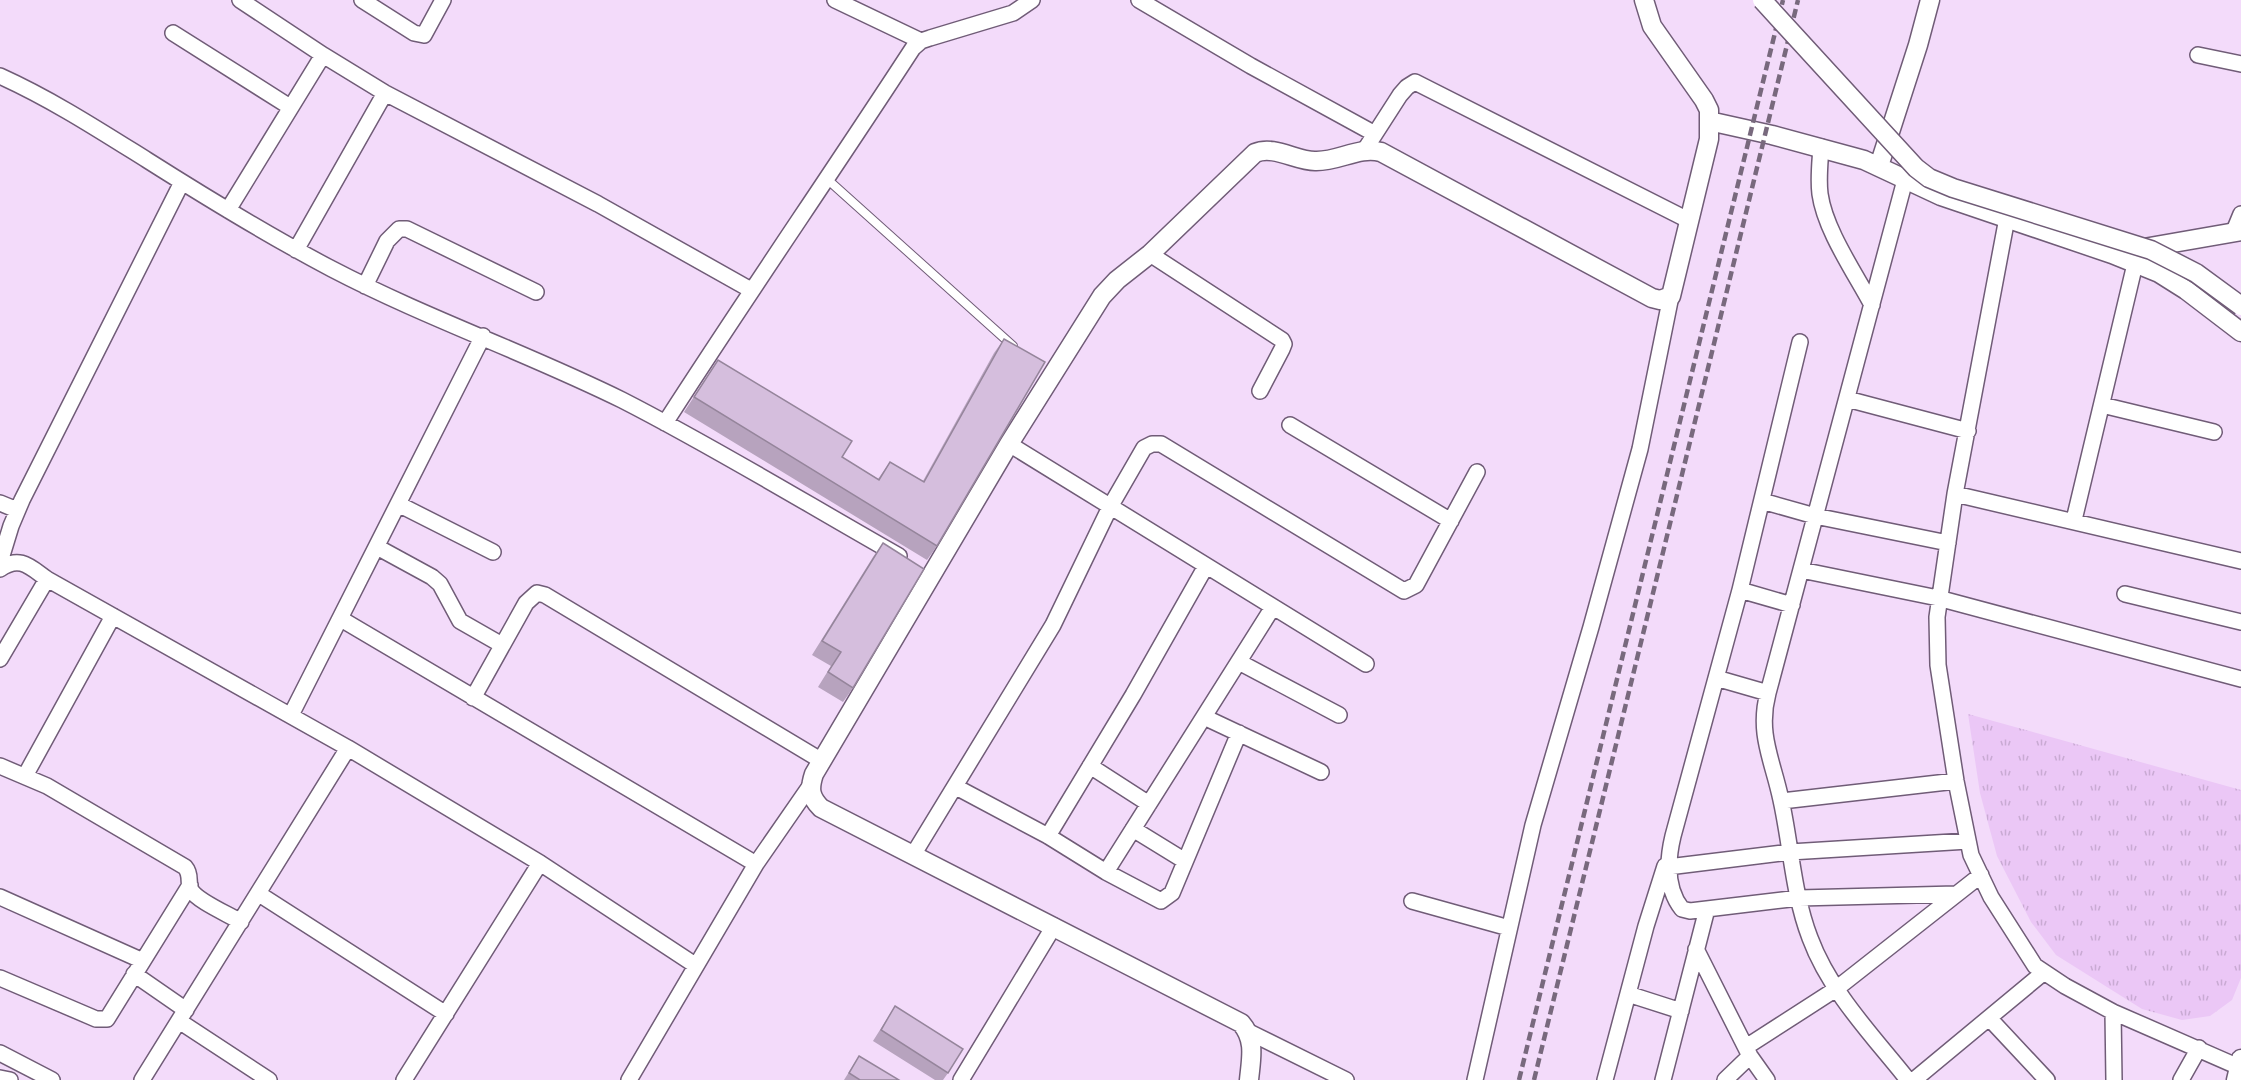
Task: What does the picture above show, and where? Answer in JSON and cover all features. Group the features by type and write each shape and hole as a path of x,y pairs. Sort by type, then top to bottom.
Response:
{"street":[{"path":"240,0 385,93 598,204 751,290"},
{"path":"362,0 419,35 427,31 443,0"},
{"path":"835,0 921,41"},
{"path":"665,423 913,48 921,41 1013,13 1032,0"},
{"path":"1139,0 1251,66 1375,134"},
{"path":"1475,1080 1533,825 1640,449 1671,296 1709,139 1709,110 1652,26 1644,0"},
{"path":"1762,0 1916,168 1929,178 1953,188 2158,253 2196,273 2241,306"},
{"path":"1879,166 1930,0"},
{"path":"173,33 290,107"},
{"path":"228,210 323,55"},
{"path":"2198,55 2241,64"},
{"path":"0,76 88,124 296,250 365,286 483,336 665,423 922,570"},
{"path":"1364,151 1400,95 1415,82 1690,221"},
{"path":"296,250 385,93"},
{"path":"1709,121 1821,147 1864,160 1941,196 2112,254 2159,273 2186,290 2241,332"},
{"path":"1821,147 1820,195 1824,210 1839,244 1872,305"},
{"path":"629,1080 756,864 810,786 922,570 1009,444 1045,375 1102,296 1117,280 1150,254 1255,153 1270,150 1299,160 1325,162 1364,151 1381,152 1652,298 1660,300 1671,296"},
{"path":"1905,180 1768,693 1764,736 1782,801 1799,898 1810,939 1836,988 1908,1080"},
{"path":"0,562 17,510 182,182"},
{"path":"2112,254 2237,231 2241,214"},
{"path":"2007,218 1955,494 1938,598 1938,665 1956,781 1971,855 2028,957 2043,973 2113,1012 2199,1048 2239,1069"},
{"path":"365,286 387,241 399,229 407,229 536,292"},
{"path":"1150,254 1282,340 1282,349 1260,391"},
{"path":"2074,520 2135,264"},
{"path":"291,715 483,336"},
{"path":"1605,1080 1646,926 1668,862 1740,590 1800,342"},
{"path":"1847,399 1968,430"},
{"path":"2102,405 2214,432"},
{"path":"1290,425 1450,521"},
{"path":"1009,444 1366,664"},
{"path":"913,855 1053,625 1110,507 1144,448 1152,444 1161,444 1404,591 1416,585 1477,472"},
{"path":"1955,494 2074,520 2241,561"},
{"path":"1762,501 1815,516 1948,543"},
{"path":"0,503 17,510"},
{"path":"399,504 493,552"},
{"path":"377,547 432,577 440,584 460,621 502,645"},
{"path":"0,570 10,563 24,564 291,715 540,863 695,965"},
{"path":"1048,836 1206,566"},
{"path":"1801,570 1938,598 2241,679"},
{"path":"0,659 47,579"},
{"path":"1740,590 1792,605"},
{"path":"473,698 526,603 537,593 545,595 822,761"},
{"path":"2126,594 2241,622"},
{"path":"1106,872 1273,607"},
{"path":"25,776 113,616"},
{"path":"341,619 756,864"},
{"path":"1239,662 1339,715"},
{"path":"1716,678 1768,693"},
{"path":"1204,717 1321,772"},
{"path":"956,787 1048,836 1106,872 1161,901 1172,893 1239,733"},
{"path":"142,1080 348,748"},
{"path":"0,766 70,798 185,867 189,872 190,885 196,895 241,922"},
{"path":"1090,766 1149,804"},
{"path":"1782,801 1956,781"},
{"path":"810,786 812,799 821,808 1054,926 1241,1023 1249,1032 1346,1080"},
{"path":"1133,829 1185,861"},
{"path":"1668,862 1968,841"},
{"path":"1668,862 1673,894 1682,909 1707,909 1799,898 1956,894"},
{"path":"404,1080 540,863"},
{"path":"1725,1080 1748,1052 1836,988 1981,875"},
{"path":"0,978 102,1020 108,1019 190,885"},
{"path":"259,894 446,1014"},
{"path":"0,897 143,961"},
{"path":"1412,901 1509,928"},
{"path":"1663,1080 1707,909"},
{"path":"961,1080 1054,926"},
{"path":"1696,949 1748,1052 1767,1080"},
{"path":"1914,1080 2043,973"},
{"path":"134,975 183,1016 269,1080"},
{"path":"1628,994 1681,1011"},
{"path":"2113,1012 2114,1080"},
{"path":"1989,1018 2040,1078"},
{"path":"1249,1032 1252,1043 1249,1080"},
{"path":"2181,1080 2199,1048"},
{"path":"0,1053 52,1080"},
{"path":"0,1078 9,1080"}],"lane":[{"path":"827,179 1023,355"}],"green space":[{"path":"1968,714 2241,790 2241,978 2232,1000 2210,1016 2182,1020 2142,1009 2056,955 2031,922 1997,856 1980,793"}],"building":[{"path":"1004,339 1045,362 937,546 694,397 718,360 852,441 842,457 879,480 890,462 924,482"},
{"path":"883,543 924,569 853,688 828,672 841,652 822,641"},
{"path":"895,1006 963,1049 948,1073 881,1030"},
{"path":"859,1056 899,1080 860,1080 849,1073"}],"railway":[{"path":"1519,1080 1783,0"},
{"path":"1534,1080 1798,0"}]}
